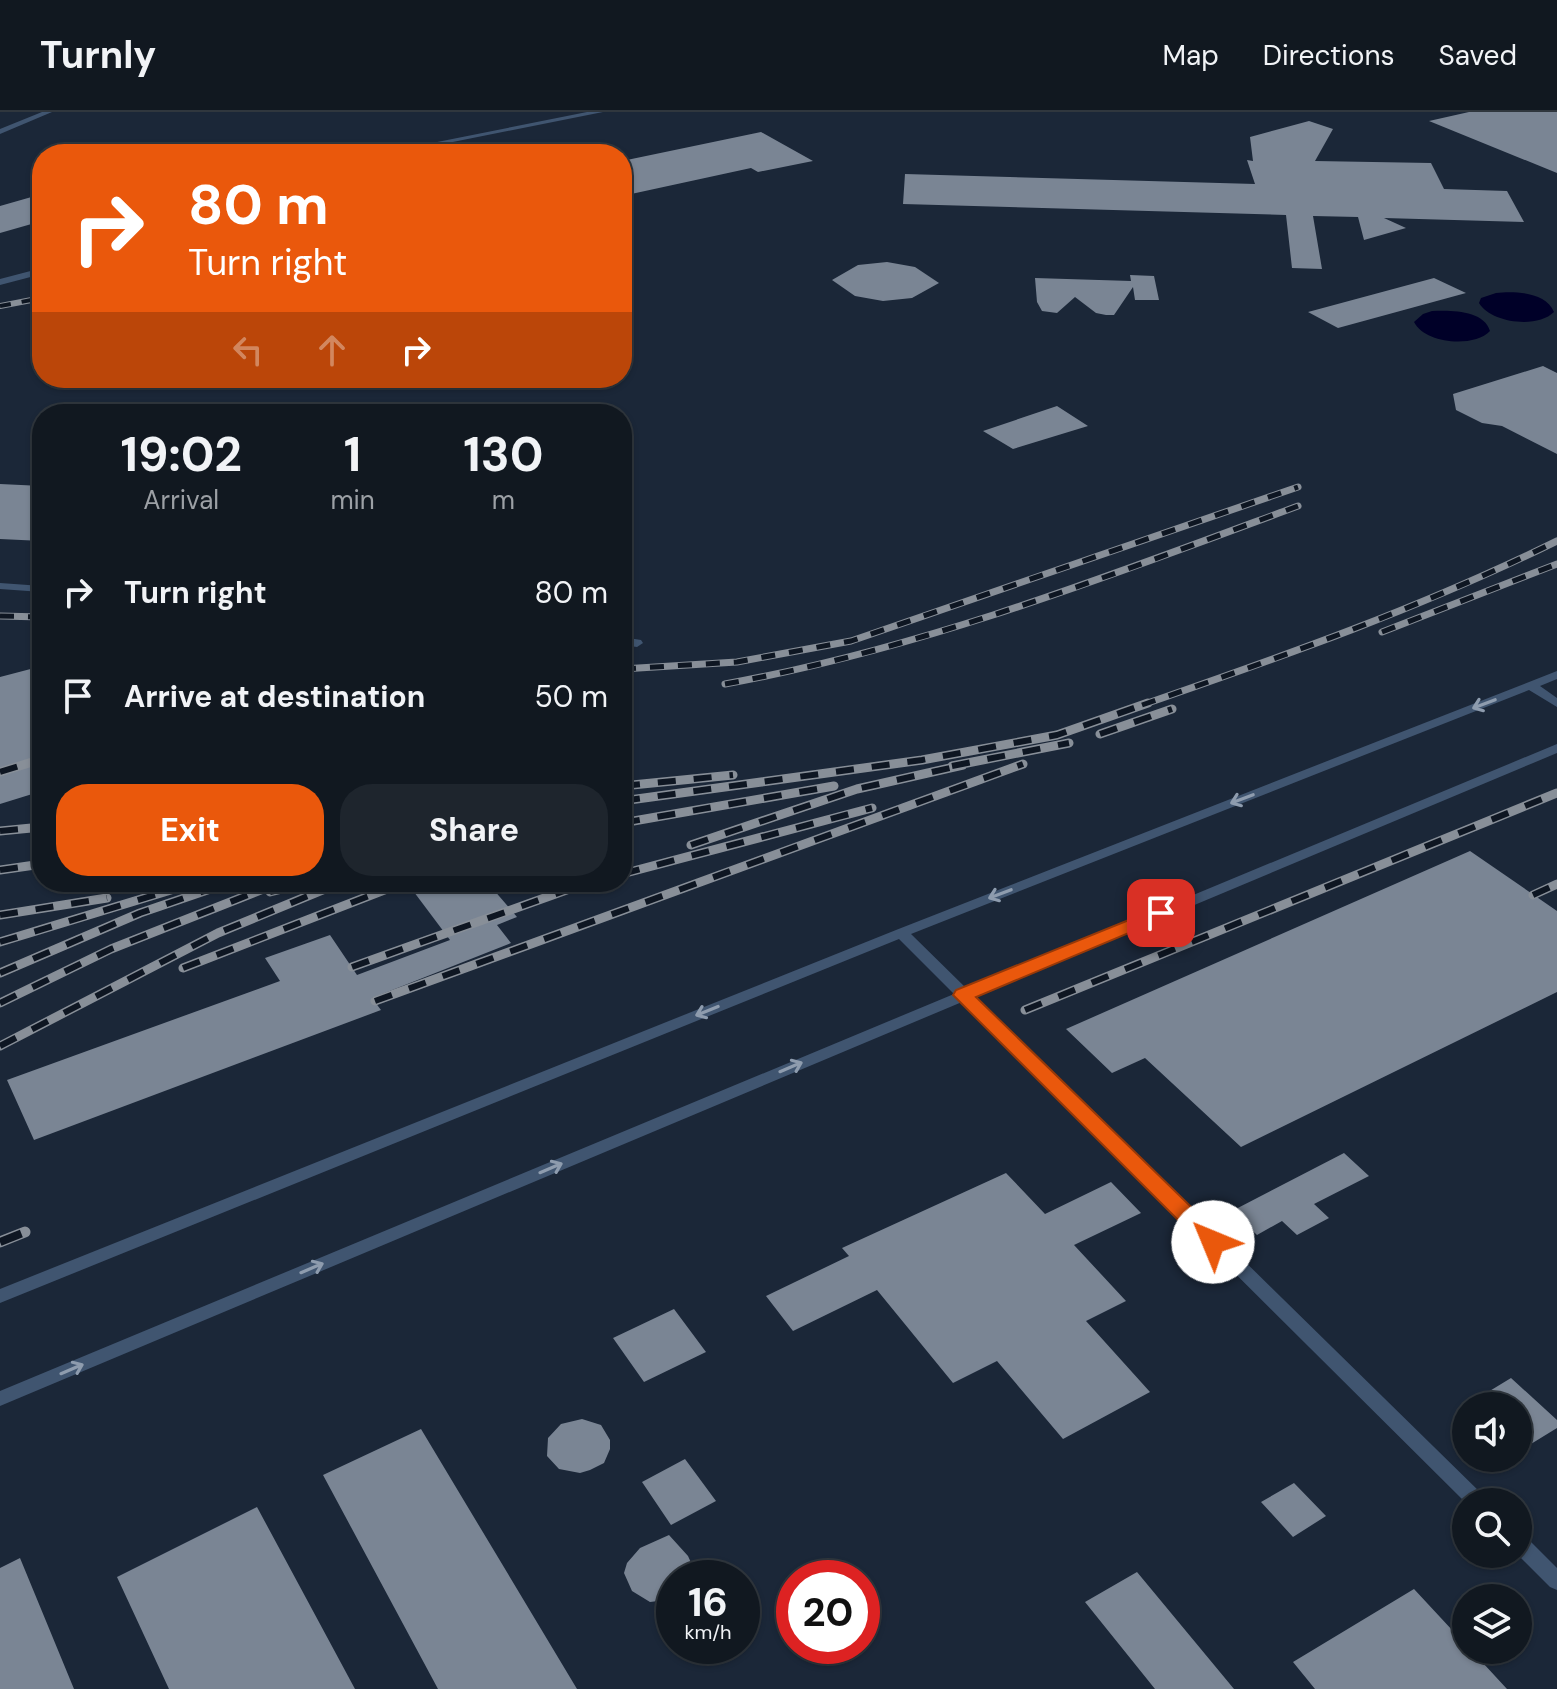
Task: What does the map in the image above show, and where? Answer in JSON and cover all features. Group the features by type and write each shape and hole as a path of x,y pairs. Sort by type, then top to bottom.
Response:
{"lane":[{"path":"0,132 48,112"},
{"path":"433,144 599,112"},
{"path":"0,282 32,274"},
{"path":"0,586 32,588"},
{"path":"632,642 637,643"},
{"path":"0,1296 901,933 1557,675"},
{"path":"1531,686 1557,703"},
{"path":"0,1399 1557,748"},
{"path":"901,933 1463,1488"},
{"path":"1532,1556 1557,1581"}],"shaded area":[{"path":"0,112 1557,112 1557,1689 0,1689"}],"water":[{"path":"1496,293 1521,293 1537,297 1550,305 1554,312 1537,321 1504,319 1485,310 1479,303 1481,298"},
{"path":"1432,311 1474,315 1487,324 1490,331 1473,340 1439,339 1428,335 1414,322"}],"building":[{"path":"1469,112 1557,112 1557,173 1429,121"},
{"path":"1309,121 1333,129 1315,161 1431,163 1444,189 1507,191 1524,222 1384,218 1406,228 1364,240 1358,217 1313,216 1322,269 1292,268 1286,215 903,204 905,174 1255,184 1247,160 1253,161 1250,137"},
{"path":"761,132 813,161 758,172 751,168 632,194 632,159"},
{"path":"32,197 32,224 0,233 0,206"},
{"path":"887,262 915,267 939,283 912,298 883,301 855,296 832,280 858,265"},
{"path":"1130,275 1154,276 1159,300 1135,300 1133,287 1114,315 1096,313 1075,297 1057,313 1042,311 1037,302 1035,278 1131,281"},
{"path":"1434,278 1466,293 1338,328 1308,312"},
{"path":"1543,366 1557,373 1557,454 1502,426 1482,423 1456,410 1453,394"},
{"path":"1057,406 1088,426 1013,449 983,431"},
{"path":"0,484 32,486 32,541 0,539"},
{"path":"32,669 32,794 0,804 0,677"},
{"path":"1470,851 1557,911 1557,992 1241,1147 1145,1058 1112,1073 1066,1029"},
{"path":"414,892 496,892 517,917 497,925 511,943 372,998 381,1010 34,1140 7,1080 280,981 265,958 330,935 357,975 450,940"},
{"path":"1344,1153 1369,1176 1314,1204 1329,1218 1297,1235 1282,1221 1257,1235 1232,1211"},
{"path":"1006,1173 1045,1214 1111,1182 1141,1213 1074,1245 1126,1301 1086,1321 1150,1392 1063,1439 997,1361 953,1383 877,1290 793,1331 766,1296 849,1256 842,1248"},
{"path":"674,1309 706,1352 644,1382 613,1338"},
{"path":"1511,1378 1526,1392 1488,1392"},
{"path":"1532,1397 1557,1420 1557,1428 1532,1443"},
{"path":"582,1419 601,1425 610,1440 604,1463 580,1473 559,1469 547,1456 548,1438 561,1424"},
{"path":"421,1429 577,1689 438,1689 323,1475"},
{"path":"685,1459 716,1501 671,1525 642,1482"},
{"path":"1294,1483 1326,1516 1293,1537 1261,1502"},
{"path":"257,1507 355,1689 169,1689 117,1577"},
{"path":"669,1535 690,1560 656,1560 656,1601 650,1602 632,1591 624,1573 627,1563 640,1548"},
{"path":"20,1558 74,1689 0,1689 0,1568"},
{"path":"1137,1572 1234,1689 1155,1689 1085,1602"},
{"path":"1414,1589 1452,1630 1452,1664 1484,1664 1507,1689 1315,1689 1293,1662"}],"railway":[{"path":"0,306 32,300"},
{"path":"632,668 737,662 851,641 1298,487"},
{"path":"725,684 872,651 1015,608 1298,506"},
{"path":"1142,705 1404,609 1557,541"},
{"path":"1382,632 1557,564"},
{"path":"0,616 32,617"},
{"path":"632,800 922,760 1057,735 1148,703"},
{"path":"1100,734 1172,709"},
{"path":"952,766 1069,743"},
{"path":"0,772 32,762"},
{"path":"375,1001 1023,764"},
{"path":"691,845 857,789 963,765"},
{"path":"632,785 733,775"},
{"path":"632,821 834,786"},
{"path":"1025,1010 1557,793"},
{"path":"632,871 872,808"},
{"path":"0,831 32,828"},
{"path":"0,870 32,865"},
{"path":"1533,895 1557,884"},
{"path":"0,942 164,892"},
{"path":"0,973 140,913 202,892"},
{"path":"0,1003 111,949 256,892"},
{"path":"0,1046 218,933 318,892"},
{"path":"183,968 379,892"},
{"path":"352,967 561,892"},
{"path":"0,915 107,898"},
{"path":"0,1242 25,1232"}],"route":[{"path":"1161,913 963,995 1213,1242"}]}
